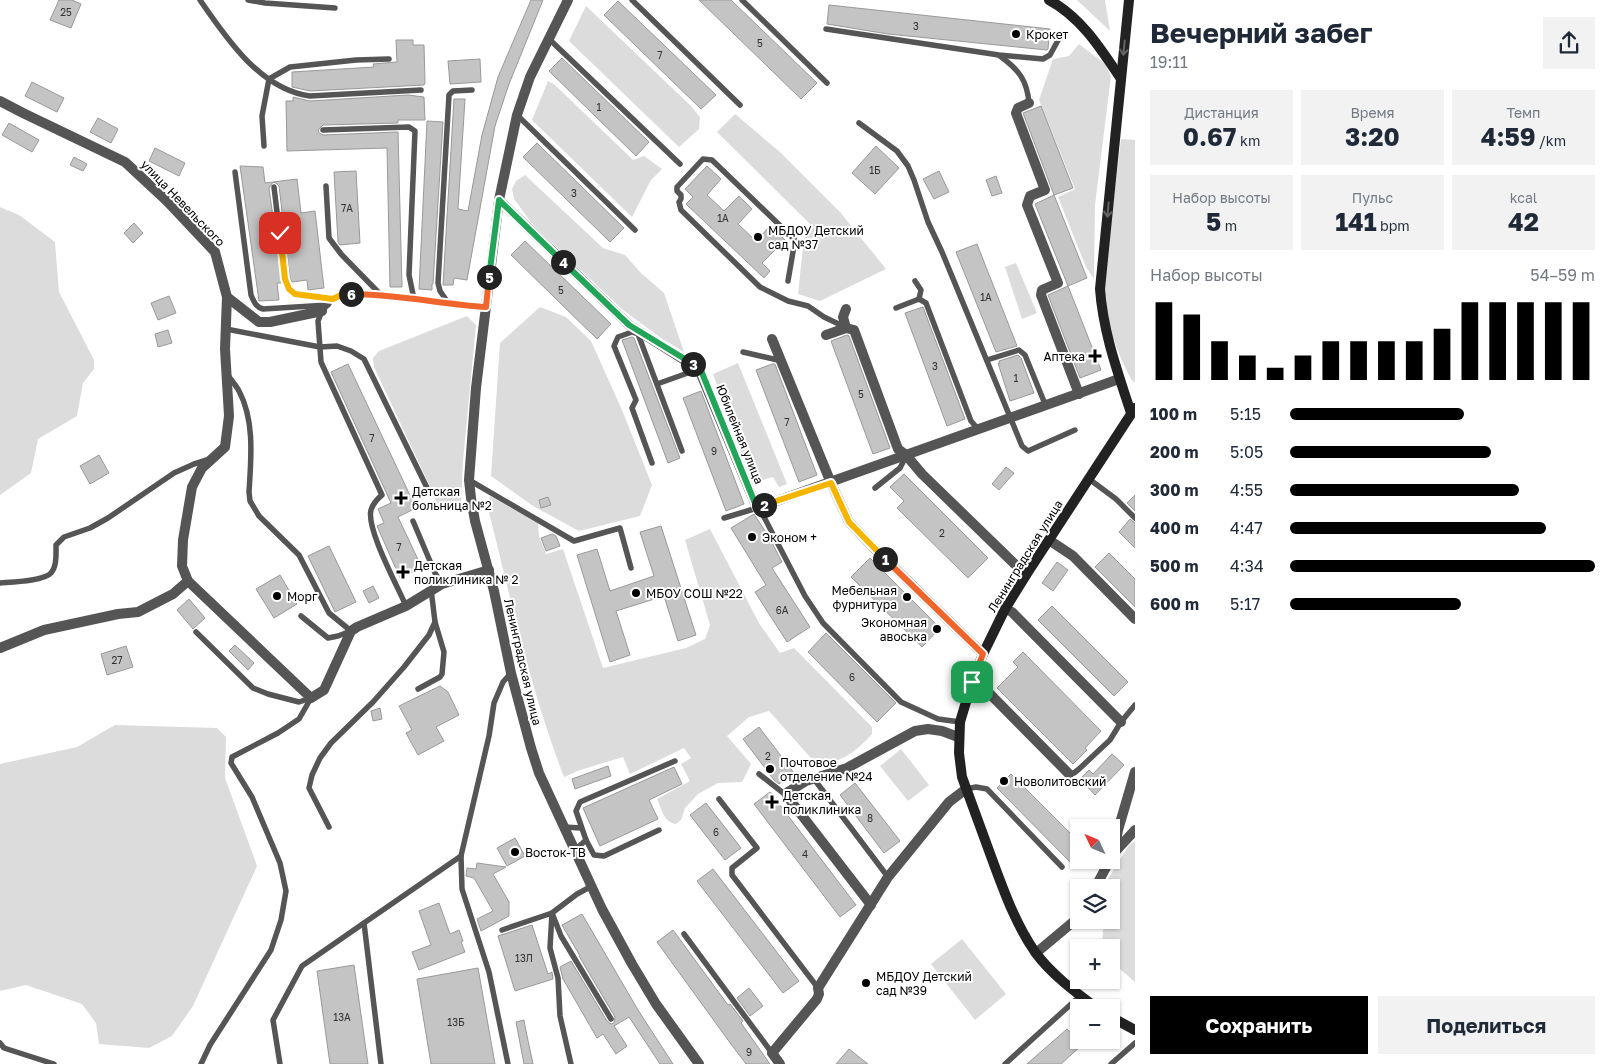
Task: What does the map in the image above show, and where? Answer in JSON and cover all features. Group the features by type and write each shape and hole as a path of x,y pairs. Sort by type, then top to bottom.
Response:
{"main road":[{"path":"1049,0 1059,5 1080,24 1120,79"},
{"path":"1129,0 1100,289 1104,322 1119,379 1133,410"},
{"name":"Ленинградская улица","path":"1084,999 1036,953 1021,931 1008,903 966,789 959,756 958,737 960,722 972,682 983,654 1005,609 1133,410"},
{"path":"1120,1022 1135,1030"}],"street":[{"name":"Ленинградская улица","path":"568,0 530,77 517,115 499,200 476,388 469,480 475,521 489,570 512,673 536,765 602,909 656,1004 699,1064"},
{"name":"улица Невельского","path":"0,101 125,162 167,201 215,252 228,297 226,329 229,416 225,448 202,468 192,487 183,540 182,566 188,581"},
{"path":"1029,103 1018,108 1016,113 1045,190 1030,196 1027,205 1058,283 1042,290 1040,295 1079,394"},
{"path":"499,200 628,329 700,368"},
{"path":"228,297 259,322 270,322 325,308"},
{"path":"846,309 844,317 846,328"},
{"path":"826,335 846,328 854,330 898,449 1026,575"},
{"path":"772,339 849,522 983,654"},
{"name":"Юбилейная улица","path":"700,368 757,508"},
{"path":"757,508 1119,379"},
{"path":"1049,540 1073,556 1135,619"},
{"path":"0,648 44,630 118,614 138,612 173,594 188,581 311,698 324,690 351,631 406,606 442,584 489,570"},
{"path":"1005,609 1012,612 1121,722"},
{"path":"972,682 989,693 1070,774"},
{"path":"871,905 787,796 788,792 806,781 847,768 914,731 928,728 958,737"},
{"path":"1120,823 1135,772"},
{"path":"780,1064 772,1052 817,999 819,994 818,988 888,877 949,802 966,789"},
{"path":"1120,848 1135,830"},
{"path":"1036,953 1070,925"}],"lane":[{"path":"200,0 247,60 269,79 290,92 310,96 421,90"},
{"path":"248,0 335,8"},
{"path":"632,0 740,106"},
{"path":"742,0 827,83"},
{"path":"826,29 999,55 1038,59 1047,58 1056,46 1062,33"},
{"path":"548,38 680,164"},
{"path":"999,55 1011,64 1024,81 1028,88 1029,103"},
{"path":"264,146 262,116 269,79 290,67 356,60 389,59"},
{"path":"449,304 440,291 438,282 449,95 452,91 472,90"},
{"path":"517,115 635,230"},
{"path":"860,124 897,151 908,166 928,222 1024,450 1028,451 1075,430"},
{"path":"323,130 408,127 416,131 409,275 414,299"},
{"path":"788,281 795,240 712,160 703,159 677,187 677,191 682,195 682,199 679,202 681,210 760,287 788,301 808,306 824,317 846,328"},
{"path":"235,172 251,295 254,304 264,309 325,308"},
{"path":"326,186 329,238 341,254 380,294"},
{"path":"274,187 285,279 289,289 295,294 333,299"},
{"path":"916,280 921,290 919,299"},
{"path":"406,606 372,530 370,512 375,502 382,495 321,362 318,321 325,308 333,299 343,294 380,294 449,304 486,307"},
{"path":"896,308 919,299"},
{"path":"919,299 926,303 971,421 978,429"},
{"path":"226,329 320,347 337,346 351,351 364,359 430,494"},
{"path":"652,463 632,408 636,400 614,346 618,337 628,329 638,334 682,451"},
{"path":"987,360 1018,350 1025,355 1045,404"},
{"path":"743,352 782,361"},
{"path":"657,384 700,368"},
{"path":"227,373 239,391 248,416 251,437 250,501 259,516 299,555 329,613 351,631 328,638 301,616"},
{"path":"876,488 900,468 906,455"},
{"path":"0,583 46,578 52,572 55,562 56,545 64,536 90,528 108,518 174,473 216,457"},
{"path":"1089,479 1116,499 1135,518"},
{"path":"469,480 574,541 620,528 631,568"},
{"path":"724,518 757,508 764,517 805,596 823,623 901,702 938,719 960,722"},
{"path":"413,522 435,573 442,584"},
{"path":"418,689 442,674 444,652 435,622 431,590"},
{"path":"329,827 309,788 312,775 320,758 331,742 373,702 404,667 429,636 435,622"},
{"path":"196,632 253,688 299,702 311,698"},
{"path":"508,1064 489,972 462,889 461,856 489,736 494,703 501,687 512,673"},
{"path":"200,1064 271,950 281,920 286,891 280,863 252,798 230,760 232,757 278,733 298,719 311,698"},
{"path":"1070,774 1079,769 1110,740 1121,722 1135,705"},
{"path":"659,830 604,856 594,855 581,828 576,811 580,802 674,761"},
{"path":"759,774 787,796"},
{"path":"814,779 888,877"},
{"path":"966,789 976,787 987,789 1062,867"},
{"path":"719,799 757,848 732,868 732,875 818,988"},
{"path":"564,827 581,828"},
{"path":"576,849 586,840"},
{"path":"280,1064 273,1020 302,966 461,856"},
{"path":"502,930 552,913 577,894 592,886"},
{"path":"552,913 561,936 610,1019"},
{"path":"552,913 550,948 558,978 560,1016 571,1064"},
{"path":"364,923 381,1064"},
{"path":"684,934 772,1052"},
{"path":"1005,1064 1080,996"},
{"path":"0,1043 4,1048 54,1064"},
{"path":"1111,1064 1135,1043"}],"shaded area":[{"path":"1077,0 1105,0 1110,31"},
{"path":"586,6 691,106 700,117 699,129 679,147 569,41"},
{"path":"1079,44 1105,64 1111,76 1095,205 1094,279 1086,267 1058,197 1075,189 1039,100 1053,59 1069,56"},
{"path":"548,81 555,85 633,160 644,156 662,169 651,180 632,217 532,120"},
{"path":"735,114 781,153 840,212 886,269 820,301 798,294 804,238 813,227 717,132"},
{"path":"1121,139 1135,140 1135,382 1133,382 1127,372 1117,349 1107,313 1103,289"},
{"path":"525,175 603,248 625,255 641,273 664,293 684,352 661,338 623,310 534,226 514,199 512,189 516,181"},
{"path":"0,207 19,215 55,242 59,292 94,360 94,369 83,383 77,416 38,439 31,473 0,495"},
{"path":"1016,263 1037,313 1022,319 1005,267"},
{"path":"540,307 566,317 591,341 622,410 652,485 640,516 579,531 533,506 491,476 500,343"},
{"path":"467,316 476,325 463,461 461,503 446,509 440,506 435,499 374,367 373,358 379,351"},
{"path":"738,363 787,484 779,487 773,477 752,483 713,374"},
{"path":"490,496 538,523 539,536 546,554 563,549 603,668 686,648 705,639 710,625 685,540 710,529 759,623 780,653 794,648 872,727 872,734 844,758 827,762 818,761 810,757 769,711 749,717 727,736 751,764 742,782 718,783 698,794 685,808 681,820 676,824 668,821 657,799 690,781 681,764 691,758 684,748 630,774 623,757 564,777 541,710 521,642 487,504"},
{"path":"115,725 217,728 226,737 225,778 257,866 193,1006 172,1036 149,1048 99,1044 96,1023 82,1004 26,985 0,991 0,764 77,747"},
{"path":"901,749 929,785 908,801 880,766"},
{"path":"1135,841 1135,982 1120,969 1120,939 1102,939 1103,929 1120,929 1120,879 1108,879 1114,869 1120,869 1120,860 1129,845"},
{"path":"962,939 1006,994 975,1020 931,964"}],"building":[{"path":"59,0 72,0 81,4 71,28 50,20"},
{"path":"531,0 543,0 509,84 495,126 467,280 454,278 453,285 443,285 454,99 465,99 458,209 468,211 482,135 498,77"},
{"path":"699,0 731,0 817,83 801,99"},
{"path":"618,1 716,95 701,109 604,15"},
{"path":"829,5 1050,29 1048,49 888,34 827,24"},
{"path":"396,40 413,40 413,45 424,45 424,85 310,91 292,87 292,72 374,67 373,64 397,62"},
{"path":"562,58 649,142 636,156 549,71"},
{"path":"480,59 481,82 450,84 448,61"},
{"path":"32,82 64,98 57,112 25,96"},
{"path":"408,95 424,97 425,120 398,120 398,123 323,125 318,130 323,135 398,132 402,287 390,287 387,148 287,151 286,101 293,101 293,97 310,101"},
{"path":"1041,106 1073,188 1054,195 1023,113"},
{"path":"98,118 118,129 111,143 90,132"},
{"path":"427,121 443,122 432,290 419,289"},
{"path":"9,123 39,140 32,152 2,135"},
{"path":"537,143 624,228 610,242 523,157"},
{"path":"876,146 899,168 875,194 852,173"},
{"path":"155,148 185,163 179,176 149,161"},
{"path":"74,157 87,164 83,171 70,165"},
{"path":"240,166 263,167 265,183 273,182 269,188 282,283 277,283 279,300 259,301"},
{"path":"707,166 721,179 707,195 724,211 739,196 752,209 738,224 756,241 770,226 785,240 762,263 770,271 764,278 686,204 693,197 685,189"},
{"path":"356,171 360,243 340,245 338,242 334,172"},
{"path":"939,171 949,192 934,199 923,179"},
{"path":"996,176 1002,193 992,196 986,180"},
{"path":"297,179 301,213 315,211 324,288 308,290 307,280 292,282 290,278 279,186 273,182"},
{"path":"1054,195 1087,278 1068,286 1035,204"},
{"path":"134,223 143,233 133,243 124,233"},
{"path":"525,241 611,324 597,339 511,255"},
{"path":"977,244 1017,346 996,352 956,252"},
{"path":"1068,286 1101,370 1080,378 1048,295"},
{"path":"169,296 176,313 158,320 151,303"},
{"path":"923,307 965,419 947,426 905,313"},
{"path":"168,330 172,343 158,347 155,334"},
{"path":"849,336 890,448 873,454 831,341"},
{"path":"632,337 680,458 668,463 622,340"},
{"path":"1018,355 1021,358 1034,393 1010,401 998,363"},
{"path":"348,364 416,508 398,517 422,568 400,578 377,526 384,523 378,509 391,503 331,372"},
{"path":"775,364 817,475 799,482 756,370"},
{"path":"701,391 744,504 726,511 683,398"},
{"path":"99,455 109,473 90,484 80,466"},
{"path":"1006,467 1014,473 999,490 992,484"},
{"path":"904,474 988,558 968,578 897,508 904,501 890,487"},
{"path":"1135,495 1135,511 1127,503"},
{"path":"548,497 551,505 541,508 539,500"},
{"path":"754,514 782,562 772,568 810,627 787,642 755,592 766,585 731,528"},
{"path":"1130,519 1135,523 1135,548 1119,532"},
{"name":"МБОУ СОШ №22","path":"661,526 696,635 678,641 664,596 616,611 630,655 610,662 577,555 597,549 610,591 654,576 640,532"},
{"path":"552,534 556,536 560,546 546,551 541,538"},
{"path":"329,546 356,602 335,612 308,556"},
{"path":"1109,553 1135,579 1135,607 1095,567"},
{"path":"870,558 940,628 922,647 851,577"},
{"path":"1057,562 1068,570 1053,591 1042,583"},
{"name":"Морг","path":"280,575 297,604 274,618 256,589"},
{"path":"373,586 379,598 369,603 363,591"},
{"path":"189,599 205,618 193,629 177,610"},
{"path":"1052,606 1128,682 1114,696 1038,620"},
{"path":"826,633 896,703 877,722 808,652"},
{"path":"235,645 254,663 248,670 229,651"},
{"path":"126,646 133,667 107,675 101,654"},
{"path":"1023,652 1101,731 1085,748 1087,750 1073,764 997,688 1018,667 1013,662"},
{"path":"440,686 448,692 459,715 436,727 444,741 418,755 406,733 412,730 399,706"},
{"path":"380,708 382,719 373,721 371,711"},
{"path":"759,727 794,773 779,784 743,739"},
{"path":"1112,754 1124,765 1095,795 1080,779 1089,770 1093,774"},
{"path":"608,766 611,776 575,789 572,779"},
{"path":"674,767 682,784 649,800 658,819 600,846 583,808"},
{"path":"1011,774 1070,833 1070,862 997,788"},
{"path":"855,783 900,841 884,853 840,795"},
{"path":"770,792 856,905 840,917 754,804"},
{"path":"706,803 741,848 725,860 690,815"},
{"path":"515,838 525,856 507,866 497,848"},
{"path":"477,863 506,867 493,874 509,902 509,916 481,931 477,919 493,911 474,878 466,876 467,868 476,869"},
{"path":"713,869 799,981 783,993 697,881"},
{"path":"439,903 450,934 459,930 465,952 419,970 412,952 431,945 419,911"},
{"path":"582,914 638,1010 673,1064 660,1064 629,1017 614,1026 627,1046 616,1054 603,1034 597,1038 563,979 560,967 571,961 607,1021 611,1024 614,1023 615,1017 562,925"},
{"path":"532,925 548,974 552,972 553,979 515,991 498,936"},
{"path":"673,930 728,1005 730,1004 743,1021 741,1023 770,1064 746,1064 657,942"},
{"path":"354,965 368,1064 330,1064 317,971"},
{"path":"478,968 495,1064 431,1064 417,979"},
{"path":"749,988 763,1006 750,1016 737,998"},
{"path":"524,1020 533,1064 524,1064 516,1022"},
{"path":"1067,1029 1070,1032 1070,1049 1078,1049 1061,1064 1027,1064"},
{"path":"849,1049 868,1064 836,1064"}],"place":[{"name":"Крокет","path":"1016,34"},
{"name":"МБДОУ Детский сад №37","path":"758,237"},
{"name":"Аптека","path":"1095,356"},
{"name":"Детская больница №2","path":"401,498"},
{"name":"Эконом +","path":"752,537"},
{"name":"Детская поликлиника № 2","path":"403,572"},
{"name":"МБОУ СОШ №22","path":"636,593"},
{"name":"Морг","path":"277,596"},
{"name":"Мебельная фурнитура","path":"907,597"},
{"name":"Экономная авоська","path":"937,629"},
{"name":"Почтовое отделение №24","path":"770,769"},
{"name":"Новолитовский","path":"1004,781"},
{"name":"Детская поликлиника","path":"772,802"},
{"name":"Восток-ТВ","path":"515,852"},
{"name":"МБДОУ Детский сад №39","path":"866,983"}],"route":[{"path":"280,233 285,279 289,289 295,294 333,299 343,294 380,294 449,304 486,307 499,200 629,325 700,368 757,508 831,483 849,522 983,654 972,682"}]}
